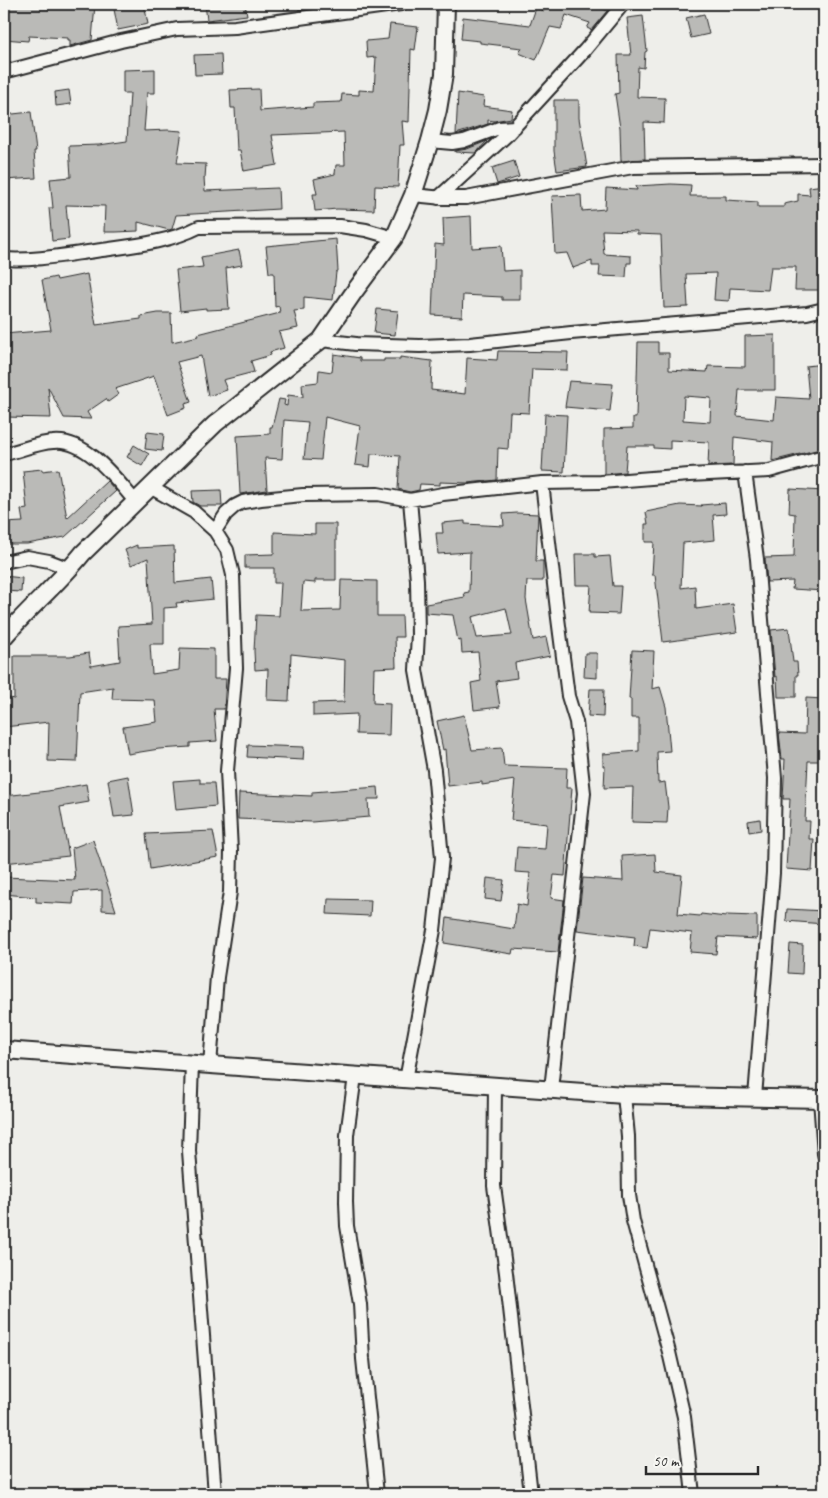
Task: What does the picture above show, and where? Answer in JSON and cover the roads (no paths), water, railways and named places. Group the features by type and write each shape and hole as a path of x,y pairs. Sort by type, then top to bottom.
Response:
{"street":[{"path":"4,72 121,41 177,29 235,27 401,4"},
{"path":"4,637 83,553 215,424 321,340 394,238 413,195 438,110 444,74 446,4"},
{"path":"438,198 515,127 585,50 623,4"},
{"path":"430,141 452,143 464,141 499,128 515,127"},
{"path":"413,195 438,198 466,198 633,167 824,164"},
{"path":"4,259 16,260 49,257 137,245 188,233 199,227 340,226 366,230 394,238"},
{"path":"321,340 356,344 420,346 470,344 571,333 807,313 824,309"},
{"path":"4,454 54,441 78,447 97,460 135,501"},
{"path":"215,530 226,514 235,506 243,502 261,499 303,494 378,494 410,500 443,494 542,483 601,482 770,471 824,456"},
{"path":"745,472 757,559 775,778 773,873 755,1097"},
{"path":"542,483 567,686 576,722 584,793 579,853 551,1089"},
{"path":"150,487 194,512 215,530 227,550 233,575 236,668 233,717 227,764 231,851 230,892 217,977 210,1065"},
{"path":"406,1080 434,930 442,858 434,770 416,670 418,634 410,500"},
{"path":"4,562 27,557 49,561 70,569"},
{"path":"4,1050 624,1095 822,1099 824,1154"},
{"path":"192,1063 189,1151 215,1494"},
{"path":"355,1076 347,1135 346,1202 360,1304 363,1359 377,1494"},
{"path":"495,1086 494,1186 506,1273 531,1494"},
{"path":"624,1095 628,1136 629,1195 633,1221 664,1333 684,1418 693,1494"}]}
